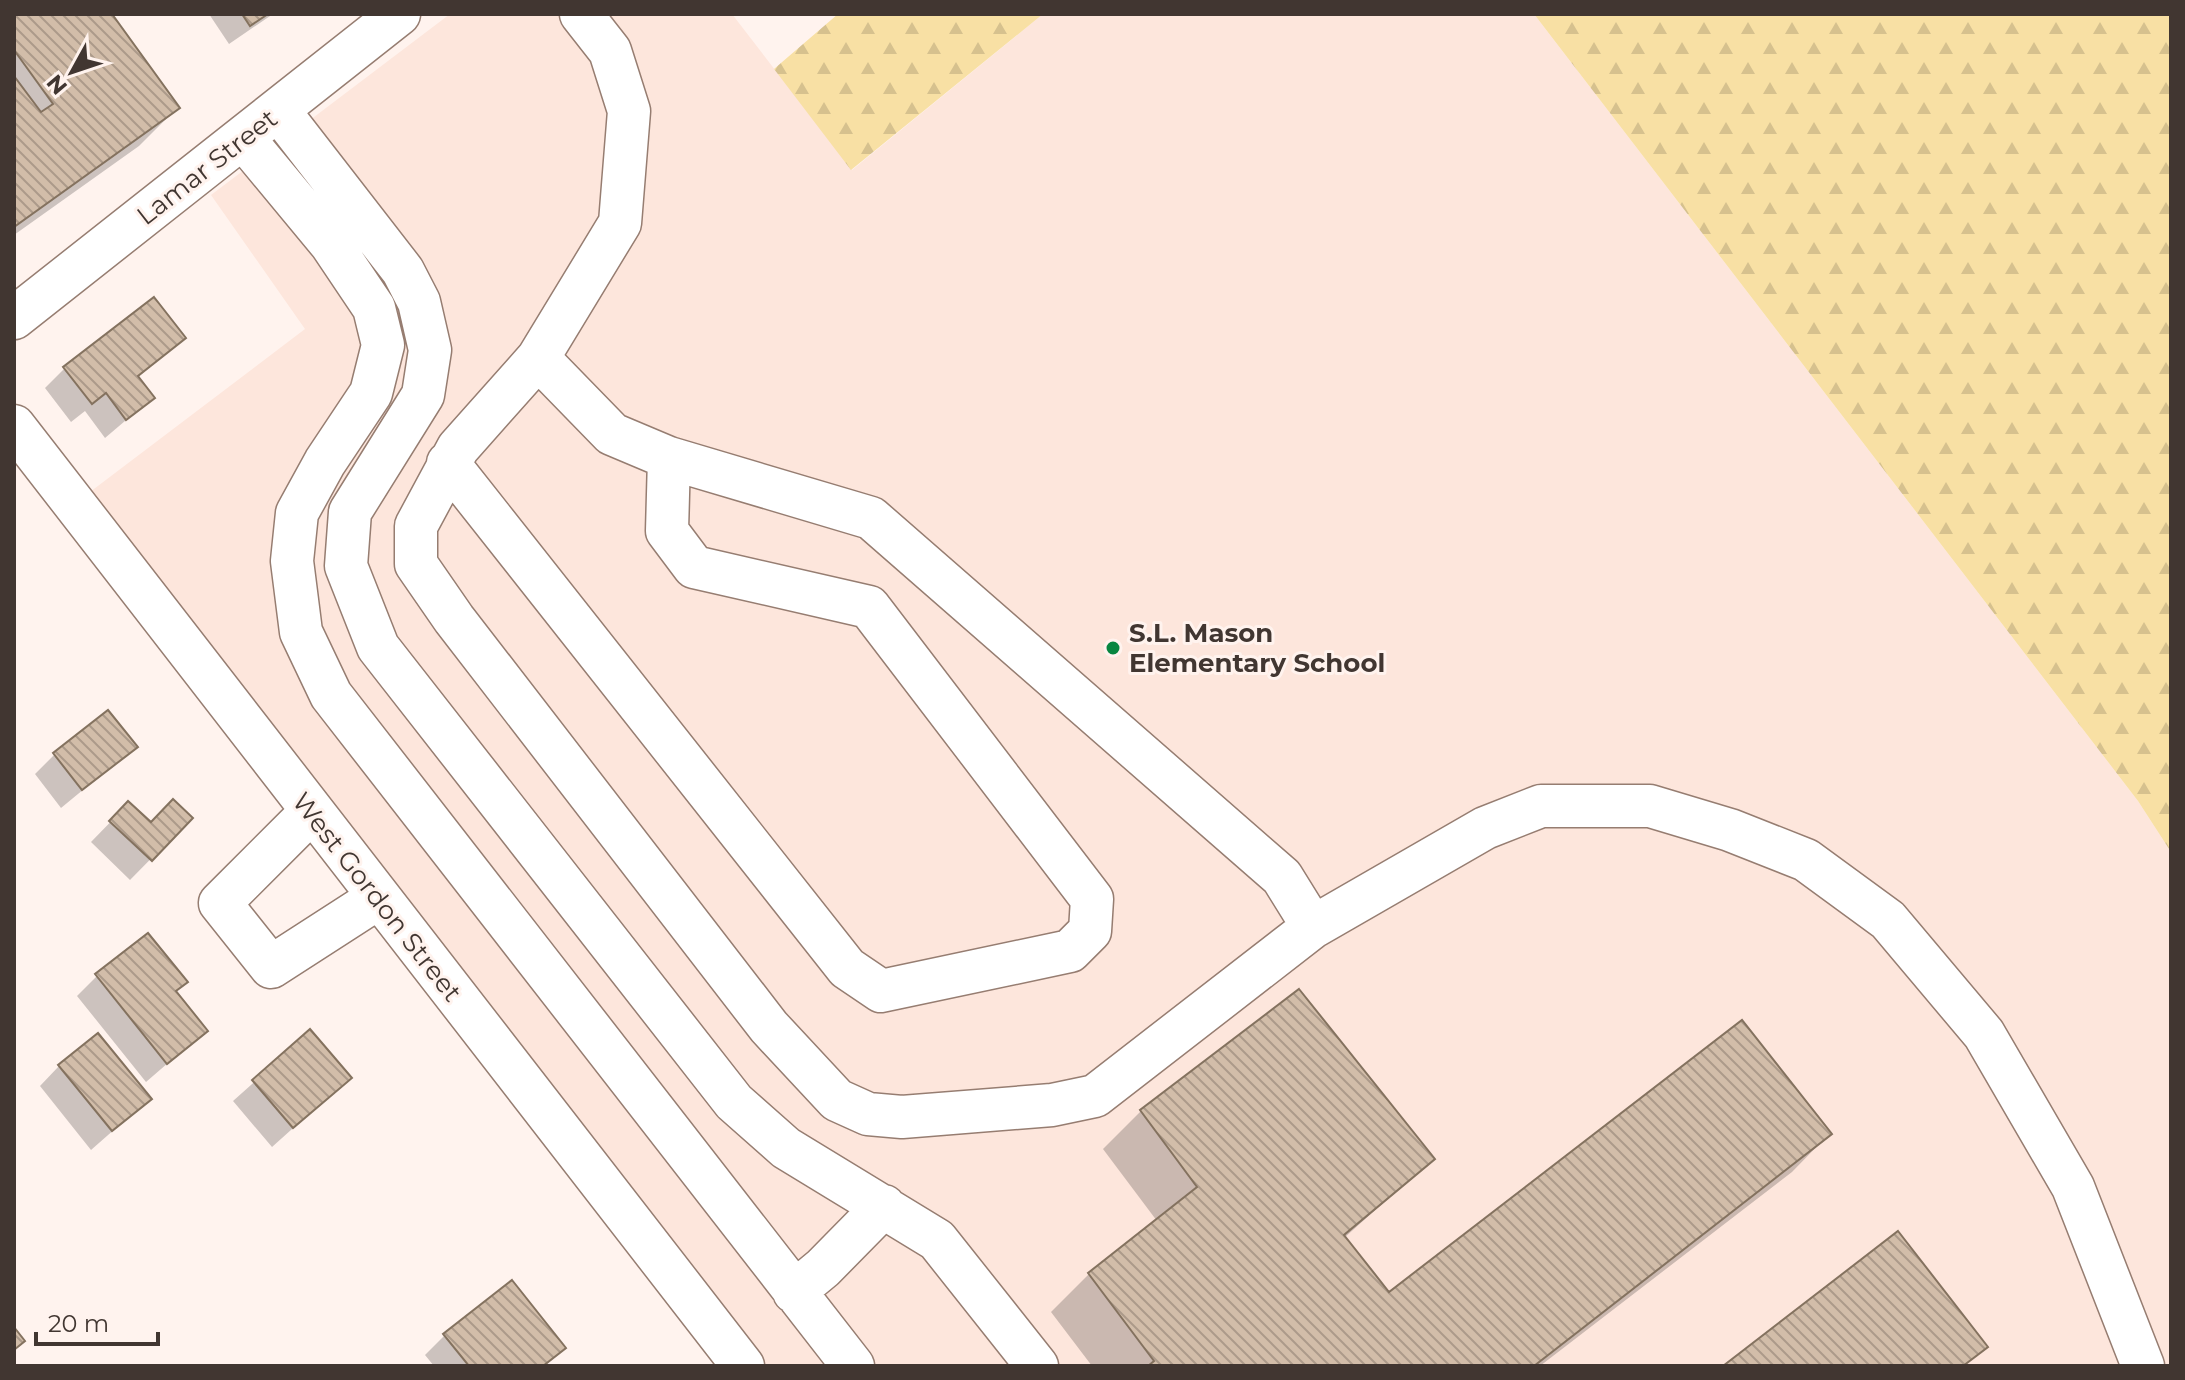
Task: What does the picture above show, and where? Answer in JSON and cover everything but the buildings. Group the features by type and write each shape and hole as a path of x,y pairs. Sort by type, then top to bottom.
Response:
{"street":[{"name":"Lamar Street","path":"14,318 399,14"},
{"path":"581,14 610,51 629,111 620,223 538,358 448,463 416,526 416,564 454,619 760,1015 837,1100 868,1114 902,1117 1052,1105 1095,1096 1313,927 1485,828 1541,806 1650,806 1730,830 1806,860 1888,920 1984,1034 2073,1187 2143,1366"},
{"path":"279,111 403,271 419,302 430,350 423,395 350,512 346,566 378,647 734,1102 786,1148 937,1240 1037,1366"},
{"path":"244,139 331,244 374,308 383,345 371,393 325,462 297,513 292,561 301,632 325,682 400,787 853,1366"},
{"path":"538,358 612,434 669,458 871,518 1282,877 1313,927"},
{"name":"West Gordon Street","path":"14,426 743,1366"},
{"path":"448,463 847,968 881,991 1070,951 1090,931 1092,899 869,607 694,567 667,531 669,458"},
{"path":"311,812 220,903 271,967 378,898"},
{"path":"794,1292 823,1268 884,1206"}],"shaded area":[{"name":"S.L. Mason Elementary School","path":"450,14 732,14 852,170 1043,14 1534,14 2138,801 2171,852 2171,1366 765,1366 86,495 305,329 211,195"}],"green space":[{"path":"838,14 1043,14 851,170 774,69"},
{"path":"1534,14 2171,14 2171,852 2138,801"}],"place":[{"name":"S.L. Mason Elementary School","path":"1113,648"}]}
